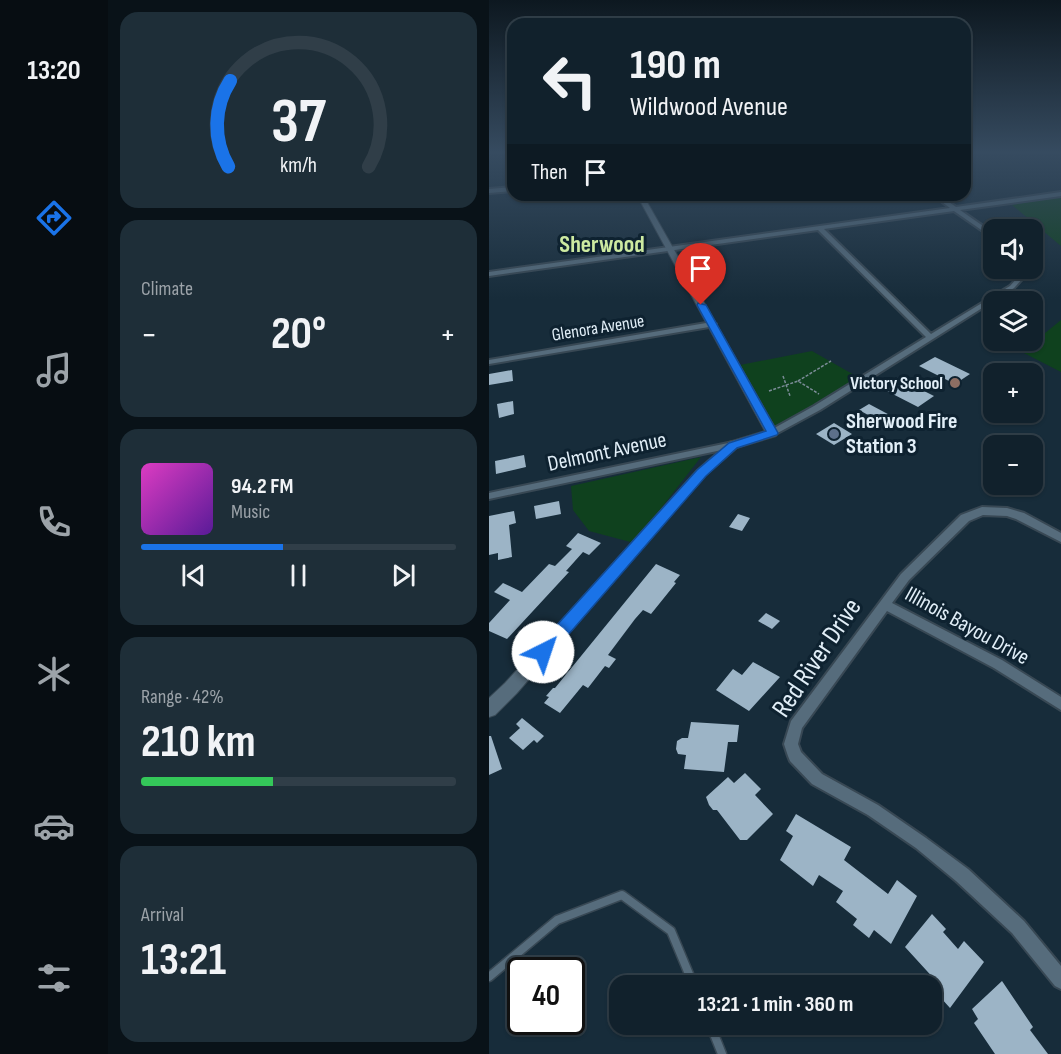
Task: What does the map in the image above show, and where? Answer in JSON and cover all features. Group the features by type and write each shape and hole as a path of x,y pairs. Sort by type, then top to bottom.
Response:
{"street":[{"path":"643,201 773,433"},
{"path":"944,201 983,229"},
{"path":"489,274 1013,201"},
{"path":"819,228 930,337"},
{"path":"489,709 511,688 701,473 733,445 773,433 830,400 1012,286 1019,279"},
{"name":"Glenora Avenue","path":"489,362 712,324"},
{"name":"Delmont Avenue","path":"489,496 733,445"},
{"name":"Red River Drive","path":"1061,538 1020,516 1007,512 994,510 971,514 905,576 883,604 796,725 791,744 795,756 817,779 873,810 962,875 1018,927 1061,980"},
{"name":"Illinois Bayou Drive","path":"883,604 997,664 1061,704"}],"lane":[{"path":"489,977 557,920 622,895 671,932 689,975"},
{"path":"714,1035 722,1054"}],"path":[{"path":"769,391 798,381 831,361"},
{"path":"783,376 790,396"},
{"path":"798,381 830,400"}],"green space":[{"path":"1035,201 1061,201 1061,246 1043,231 1043,219 1029,219 1012,205"},
{"path":"1061,320 1061,372 1022,352 1043,351 1043,335"},
{"path":"812,351 863,380 772,433 735,366"},
{"path":"701,457 634,543 589,531 573,510 571,486"}],"building":[{"path":"935,357 970,374 955,384 919,366"},
{"path":"512,370 513,381 489,385 489,374"},
{"path":"896,377 934,396 918,407 879,387"},
{"path":"513,401 514,414 499,418 497,404"},
{"path":"869,404 899,420 890,427 859,410"},
{"path":"834,423 852,434 834,445 816,434"},
{"path":"524,455 526,467 496,474 495,461"},
{"path":"559,501 561,514 536,519 534,506"},
{"path":"514,511 516,523 509,525 512,557 498,560 498,553 489,555 489,516"},
{"path":"738,514 750,518 742,531 729,527"},
{"path":"578,533 601,543 589,555 583,552 566,571 569,572 507,639 489,631 489,623 510,600 494,592 503,583 522,592 549,564 555,566 572,549 566,546"},
{"path":"656,564 680,575 651,614 643,610 635,619 608,655 616,659 609,668 605,666 588,688 583,685 560,713 544,703 549,697 546,696"},
{"path":"766,613 780,621 772,629 758,621"},
{"path":"753,662 780,677 749,711 716,690 733,669 742,675"},
{"path":"522,718 544,736 537,743 534,740 523,750 509,738 520,728 516,724"},
{"path":"691,722 739,725 737,742 728,742 724,772 684,769 686,755 678,754 677,741 688,738"},
{"path":"489,736 491,736 502,769 489,775"},
{"path":"745,773 761,789 755,795 773,814 747,840 740,840 717,810 713,810 709,805 706,797 728,777 734,783"},
{"path":"796,814 851,847 844,860 888,894 897,880 917,896 891,944 874,930 869,938 853,925 857,919 836,902 843,891 819,875 813,886 780,860 793,836 786,831"},
{"path":"932,914 946,929 943,932 958,949 964,941 984,962 950,1008 942,999 942,975 931,975 905,947"},
{"path":"1002,981 1033,1027 1030,1030 1048,1054 995,1054 974,1023 978,1019 972,1009"}],"place":[{"name":"Victory School","path":"955,383"},
{"name":"Sherwood Fire Station 3","path":"834,434"}],"district":[{"name":"Sherwood","path":"602,244"}],"route":[{"path":"543,652 701,473 733,445 773,433 701,305"}]}
